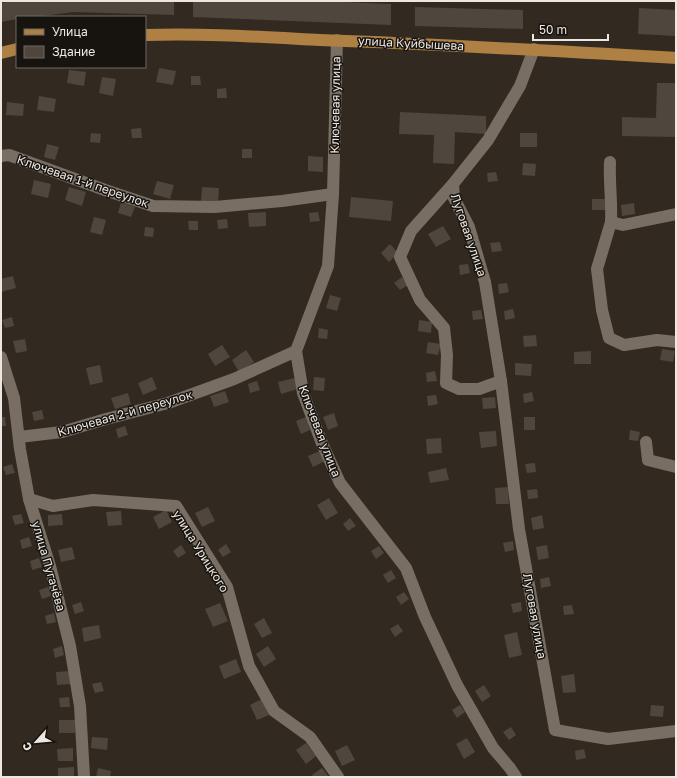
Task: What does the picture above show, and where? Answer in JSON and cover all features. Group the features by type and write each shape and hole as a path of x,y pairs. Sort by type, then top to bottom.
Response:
{"main road":[{"name":"улица Куйбышева","path":"146,35 177,34 337,40 534,49 676,58"},
{"path":"1,53 16,49"}],"street":[{"name":"Ключевая улица","path":"337,40 333,194 328,266 296,351 303,393 321,441 340,483 406,568 425,616 457,685 493,748 516,777"},
{"name":"Луговая улица","path":"501,381 478,388 459,389 446,383 447,355 444,328 420,300 400,257 411,231 453,184 488,140 520,86 534,49"},
{"name":"Ключевая 1-й переулок","path":"1,156 9,155 153,206 215,207 282,201 333,194"},
{"path":"610,162 609,182 612,204 611,222 597,269 602,310 609,338 624,345 658,340 676,342"},
{"name":"Луговая улица","path":"453,184 454,198 469,227 485,282 501,381 519,529 555,730 608,739 676,731"},
{"path":"611,222 623,225 676,214"},
{"name":"Ключевая 2-й переулок","path":"19,437 62,432 168,403 234,379 296,351"},
{"name":"улица Пугачёва","path":"1,357 14,398 29,499 50,566 70,646 80,706 84,777"},
{"path":"646,442 648,460 676,467"},
{"name":"улица Урицкого","path":"29,499 53,506 93,500 176,506 227,587 249,666 274,711 310,737 338,777"}],"building":[{"path":"12,1 174,1 174,15 73,12 43,16 16,16 16,19 1,22 1,3"},
{"path":"193,1 320,1 391,4 391,25 193,17"},
{"path":"415,7 523,10 523,29 415,26"},
{"path":"639,8 676,10 676,36 638,34"},
{"path":"159,68 176,71 173,85 156,82"},
{"path":"69,70 86,72 84,86 67,83"},
{"path":"191,76 200,76 201,85 191,85"},
{"path":"102,77 116,79 113,96 99,93"},
{"path":"657,83 676,83 676,137 622,136 622,117 656,118"},
{"path":"226,88 227,98 217,98 217,89"},
{"path":"39,96 56,99 54,112 37,110"},
{"path":"7,102 24,104 23,116 6,115"},
{"path":"400,112 486,116 486,134 455,132 454,164 433,163 434,135 399,134"},
{"path":"141,128 142,138 132,138 131,129"},
{"path":"91,133 101,134 100,143 90,142"},
{"path":"520,133 537,133 537,147 520,147"},
{"path":"47,144 59,147 55,160 44,157"},
{"path":"242,149 252,149 252,158 242,158"},
{"path":"308,156 323,157 323,172 308,171"},
{"path":"523,163 536,164 535,176 522,175"},
{"path":"496,172 498,181 488,182 487,173"},
{"path":"34,180 51,184 48,198 31,194"},
{"path":"157,181 174,185 170,199 153,194"},
{"path":"69,187 86,192 82,206 65,200"},
{"path":"202,187 219,188 218,202 201,201"},
{"path":"351,197 393,201 391,221 349,217"},
{"path":"592,199 605,199 606,210 592,210"},
{"path":"121,202 135,207 131,217 118,213"},
{"path":"634,203 635,214 622,216 621,205"},
{"path":"266,212 266,226 249,227 248,213"},
{"path":"318,212 320,221 310,222 309,213"},
{"path":"94,217 106,220 102,235 90,232"},
{"path":"227,219 228,228 218,229 217,220"},
{"path":"188,221 198,221 198,230 189,230"},
{"path":"443,226 451,239 436,247 428,234"},
{"path":"145,227 154,228 153,237 144,236"},
{"path":"500,242 502,251 492,252 490,243"},
{"path":"390,244 398,253 389,262 381,253"},
{"path":"468,264 470,273 460,275 459,265"},
{"path":"13,276 16,288 1,292 1,279"},
{"path":"402,277 408,285 400,290 394,283"},
{"path":"507,283 509,292 499,294 498,284"},
{"path":"330,295 341,298 337,311 326,308"},
{"path":"513,309 515,318 505,320 504,311"},
{"path":"481,310 483,319 473,320 472,311"},
{"path":"12,317 14,326 5,328 2,320"},
{"path":"419,320 432,322 431,333 418,331"},
{"path":"319,328 328,330 327,339 318,338"},
{"path":"536,335 537,346 524,347 523,336"},
{"path":"25,339 27,351 16,353 13,341"},
{"path":"428,342 441,344 438,355 426,353"},
{"path":"222,345 230,357 215,366 208,354"},
{"path":"662,349 675,351 673,362 660,360"},
{"path":"246,350 254,362 239,372 232,360"},
{"path":"591,351 591,364 574,364 574,352"},
{"path":"515,363 532,364 531,376 515,375"},
{"path":"100,365 103,382 90,385 86,368"},
{"path":"435,371 437,381 427,382 426,373"},
{"path":"152,377 157,389 143,395 138,383"},
{"path":"314,377 325,378 324,391 313,390"},
{"path":"295,378 298,389 281,394 278,382"},
{"path":"257,381 260,390 250,393 248,384"},
{"path":"225,391 229,402 214,407 210,396"},
{"path":"532,392 534,401 524,403 523,394"},
{"path":"128,393 131,404 115,409 111,398"},
{"path":"436,395 438,404 428,406 427,396"},
{"path":"495,397 496,408 483,409 482,398"},
{"path":"42,410 44,419 34,421 32,412"},
{"path":"334,413 338,426 328,430 323,417"},
{"path":"1,417 5,417 6,426 1,426"},
{"path":"306,417 310,430 301,434 296,421"},
{"path":"524,417 535,417 535,430 524,430"},
{"path":"125,426 128,435 118,438 116,429"},
{"path":"630,430 640,432 638,441 629,440"},
{"path":"496,431 497,446 481,448 479,432"},
{"path":"441,438 442,453 427,454 426,439"},
{"path":"320,451 325,461 313,467 308,456"},
{"path":"535,463 536,472 527,473 525,464"},
{"path":"12,464 15,473 6,475 3,467"},
{"path":"446,468 449,480 430,483 428,472"},
{"path":"508,487 509,504 496,504 495,488"},
{"path":"537,489 538,498 528,499 527,490"},
{"path":"329,498 338,513 326,520 317,505"},
{"path":"208,507 215,521 202,527 195,513"},
{"path":"166,510 172,522 159,529 153,517"},
{"path":"121,511 122,525 108,526 106,512"},
{"path":"21,514 24,523 15,525 12,516"},
{"path":"62,514 63,525 48,526 48,515"},
{"path":"542,515 544,528 533,530 531,518"},
{"path":"350,518 356,526 348,531 343,524"},
{"path":"29,537 32,546 22,549 20,540"},
{"path":"513,541 514,550 505,552 503,543"},
{"path":"226,544 231,552 223,557 218,550"},
{"path":"181,545 186,553 178,558 173,551"},
{"path":"547,545 549,558 538,560 536,547"},
{"path":"379,546 384,553 376,559 371,551"},
{"path":"72,547 75,559 61,562 58,550"},
{"path":"39,558 42,567 32,570 30,561"},
{"path":"391,570 396,578 388,583 383,575"},
{"path":"549,577 551,586 541,588 540,579"},
{"path":"48,587 51,596 42,599 39,590"},
{"path":"404,592 409,599 401,605 396,597"},
{"path":"81,602 84,611 75,614 72,605"},
{"path":"521,602 522,611 513,613 511,604"},
{"path":"220,603 228,621 213,627 205,609"},
{"path":"572,605 574,614 564,615 563,606"},
{"path":"54,613 56,622 47,624 45,616"},
{"path":"264,618 272,633 262,638 254,624"},
{"path":"398,624 403,631 395,637 390,629"},
{"path":"99,625 101,638 84,642 82,628"},
{"path":"517,632 522,655 509,658 504,635"},
{"path":"62,646 64,655 55,658 53,649"},
{"path":"268,646 276,659 264,667 256,654"},
{"path":"236,659 241,672 224,679 219,666"},
{"path":"71,671 72,684 57,685 56,672"},
{"path":"574,674 576,692 563,693 561,676"},
{"path":"101,682 104,691 95,693 92,684"},
{"path":"484,685 491,696 482,702 475,691"},
{"path":"69,697 70,707 60,707 59,698"},
{"path":"262,699 269,715 257,720 250,705"},
{"path":"460,705 465,712 457,718 452,710"},
{"path":"651,705 664,706 663,717 650,716"},
{"path":"59,720 75,720 75,733 59,733"},
{"path":"511,727 516,735 509,740 503,732"},
{"path":"92,737 108,738 107,750 91,748"},
{"path":"467,738 475,752 464,759 456,744"},
{"path":"306,743 316,756 306,764 296,750"},
{"path":"347,745 355,760 342,766 335,751"},
{"path":"73,748 73,761 58,761 57,749"},
{"path":"584,749 586,758 576,760 575,751"},
{"path":"74,767 74,777 58,777 58,768"},
{"path":"98,768 111,771 110,777 96,777"},
{"path":"322,768 329,777 313,777 312,775"}]}
